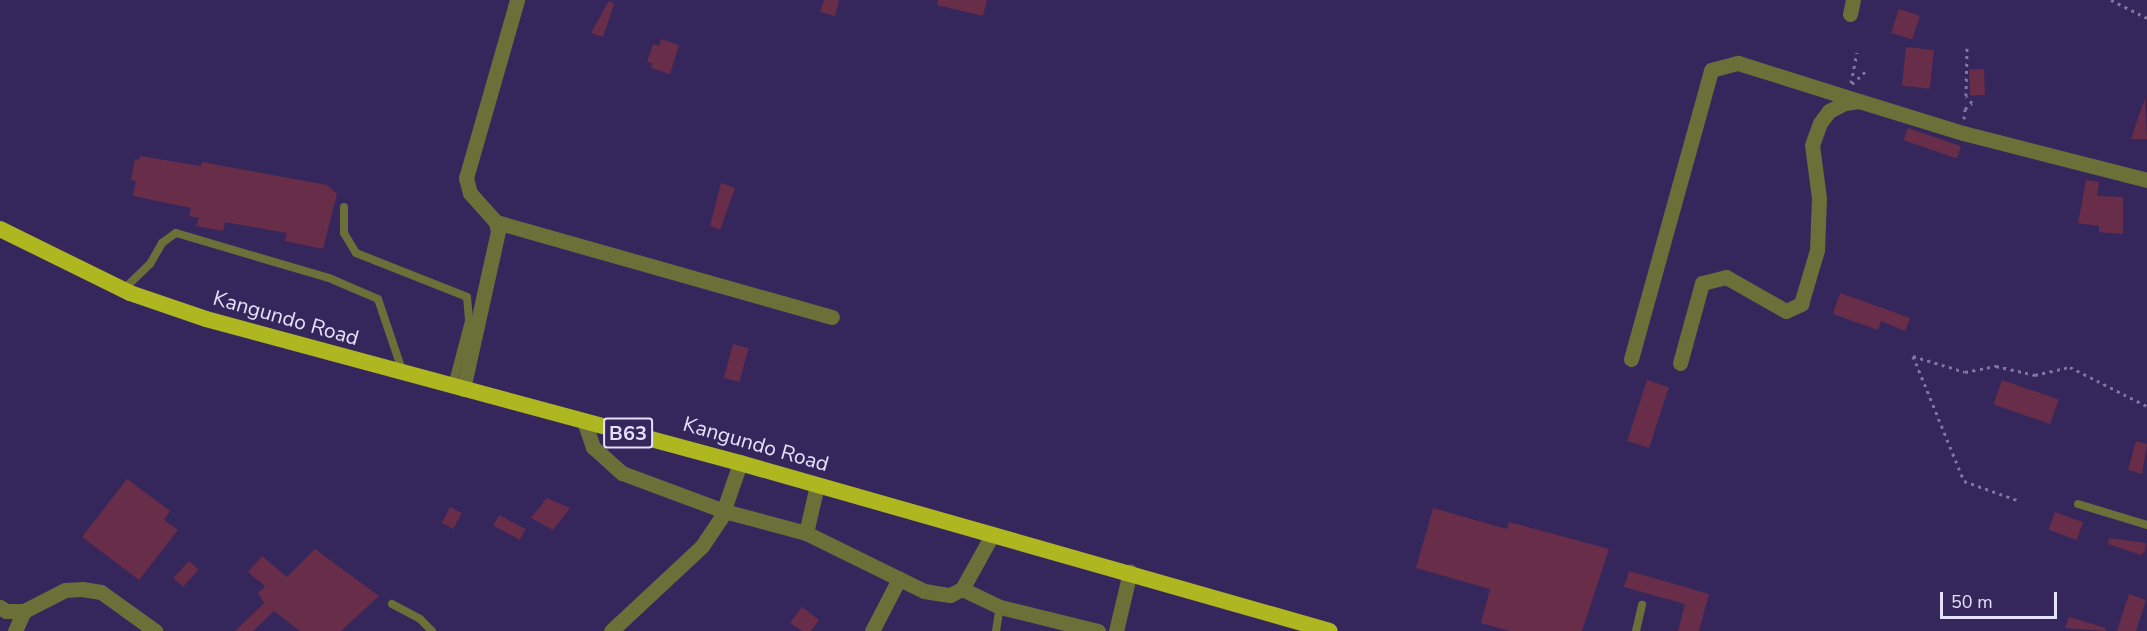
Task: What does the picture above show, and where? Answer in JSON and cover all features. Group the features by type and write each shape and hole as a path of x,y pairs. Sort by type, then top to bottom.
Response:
{"highway":[{"name":"Kangundo Road","path":"0,229 123,290 206,319 403,375 457,387 740,463 1130,572 1330,631"},
{"name":"Kangundo Road","path":"1266,612 1288,631"}],"street":[{"path":"517,0 466,178 470,193 496,222 832,317"},
{"path":"1631,359 1711,70 1738,63 1963,133 2147,180"},
{"path":"1680,363 1702,283 1726,277 1786,311 1802,304 1817,249 1818,198 1812,145 1820,123 1829,111 1859,101"},
{"path":"457,387 497,238 496,222"},
{"path":"584,421 593,447 622,473 724,511 806,533 924,591 950,595 962,589 992,535"},
{"path":"611,631 702,546 724,511 740,463"},
{"path":"806,533 817,485"},
{"path":"1116,631 1130,572"},
{"path":"872,631 899,579"},
{"path":"0,607 6,612 24,611 65,590 82,589 101,592 155,631"},
{"path":"962,589 1000,607 1098,631"},
{"path":"15,631 24,611"}],"lane":[{"path":"344,207 344,233 356,253 467,297 469,321 457,387"},
{"path":"123,290 150,264 162,243 177,233 329,278 378,299 403,375"},
{"path":"2078,504 2147,525"},
{"path":"392,604 420,619 432,631"},
{"path":"1636,631 1642,605"},
{"path":"996,631 1000,607"}],"path":[{"path":"2111,0 2147,18"},
{"path":"1963,133 1965,109 1972,103 1966,96 1967,48"},
{"path":"1850,85 1868,69"},
{"path":"2017,500 1964,481 1913,356 1965,372 1996,366 2035,375 2070,367 2147,406"}],"building":[{"path":"824,0 839,0 835,16 820,12"},
{"path":"938,0 987,0 983,16 937,5"},
{"path":"609,1 614,4 603,37 591,33"},
{"path":"1899,9 1920,16 1912,40 1891,33"},
{"path":"661,39 679,45 670,74 651,68 652,63 647,62 653,44 659,46"},
{"path":"1906,47 1934,50 1930,89 1902,86"},
{"path":"1984,69 1985,95 1970,96 1969,70"},
{"path":"2145,98 2147,139 2131,139"},
{"path":"1908,128 1961,146 1957,159 1904,140"},
{"path":"140,156 201,166 202,162 327,185 337,194 323,249 285,241 287,233 225,222 223,231 196,226 199,218 189,216 191,208 133,196 136,181 131,180 135,159 139,160"},
{"path":"2086,180 2099,182 2097,196 2123,197 2123,234 2099,232 2099,226 2078,223"},
{"path":"721,183 735,188 720,230 710,226"},
{"path":"1840,293 1910,318 1905,331 1881,321 1878,330 1833,314"},
{"path":"733,344 748,348 739,382 724,378"},
{"path":"1647,380 1669,387 1649,448 1627,441"},
{"path":"2002,380 2059,400 2050,424 1994,405"},
{"path":"2136,441 2147,444 2142,474 2128,470"},
{"path":"127,479 170,511 164,520 178,530 139,580 82,537"},
{"path":"547,498 570,508 553,530 531,518"},
{"path":"450,507 462,513 453,529 442,523"},
{"path":"1433,508 1507,529 1509,522 1609,549 1582,631 1510,631 1481,623 1490,589 1416,568"},
{"path":"2055,512 2083,522 2077,540 2049,530"},
{"path":"499,515 525,529 520,540 493,526"},
{"path":"2109,538 2146,543 2145,551 2141,555 2108,544"},
{"path":"315,549 379,596 341,631 300,631 274,611 253,631 235,631 264,603 258,593 265,586 248,572 262,556 287,577"},
{"path":"189,561 199,570 183,587 174,578"},
{"path":"1629,571 1709,594 1699,631 1678,631 1685,604 1624,587"},
{"path":"2129,594 2146,600 2136,631 2117,631"},
{"path":"802,607 819,620 811,631 802,631 790,623"},
{"path":"2069,617 2106,628 2105,631 2065,628"}]}
